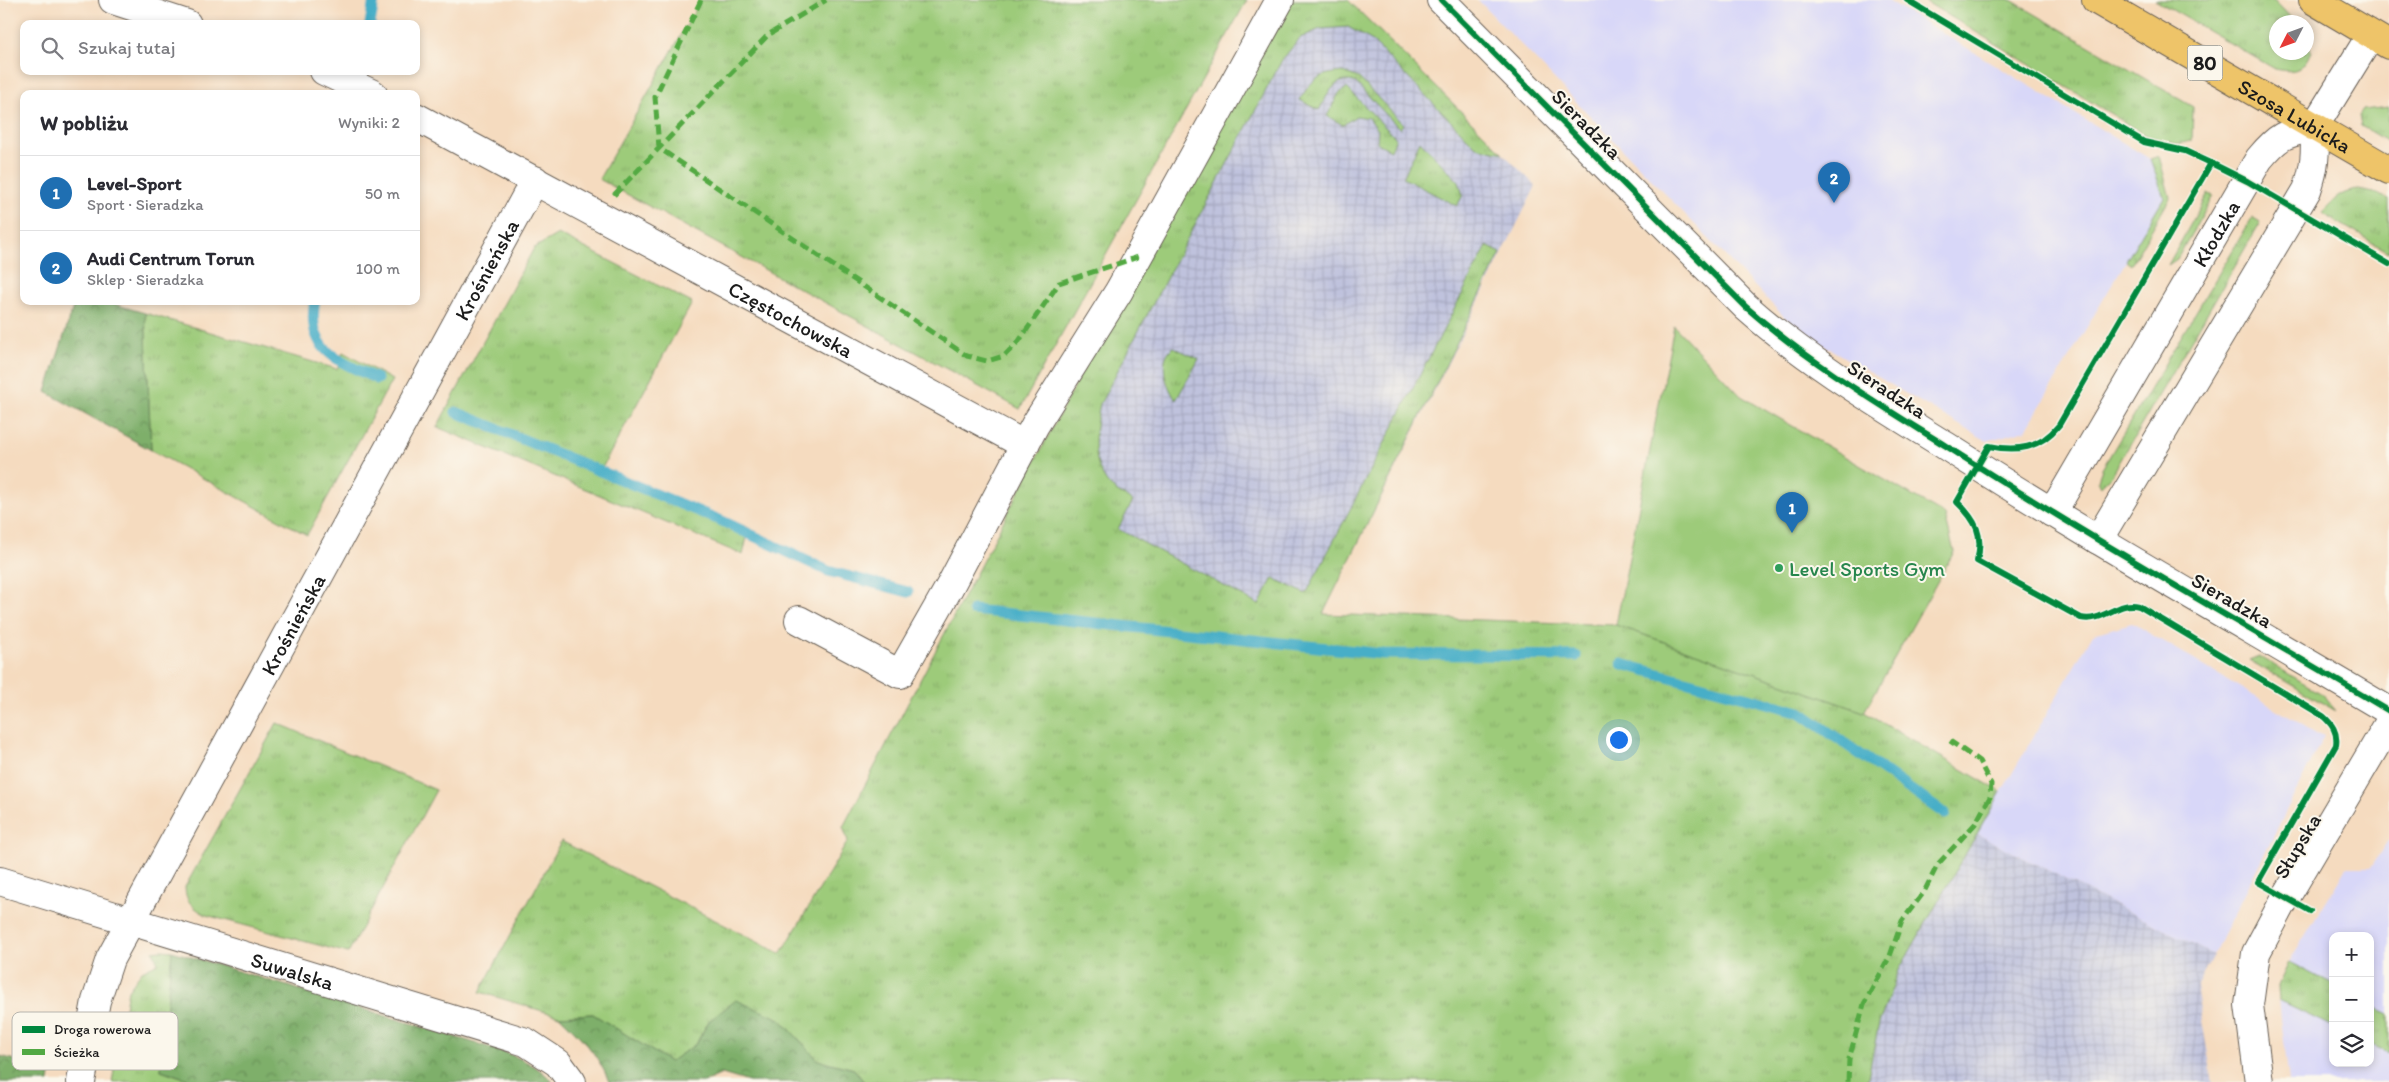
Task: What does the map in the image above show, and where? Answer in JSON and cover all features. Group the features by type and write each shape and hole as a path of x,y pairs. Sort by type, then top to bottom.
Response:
{"main road":[{"name":"Szosa Lubicka","path":"2096,0 2389,170"},
{"path":"2312,0 2380,40"}],"street":[{"path":"113,0 175,20"},
{"path":"799,620 900,674 950,586 1025,445 1119,291 1280,0"},
{"name":"Sieradzka","path":"1441,0 1746,307 1780,337 1825,369 2052,513 2389,711"},
{"path":"2098,540 2307,190 2314,172 2316,150 2314,127 2380,40"},
{"path":"333,75 364,90"},
{"name":"Częstochowska","path":"420,119 1025,445"},
{"name":"Kłodzka","path":"2052,513 2259,160 2274,142 2286,133 2314,127"},
{"name":"Krośnieńska","path":"94,1012 106,967 535,180"},
{"name":"Słupska","path":"2259,1082 2248,1005 2256,953 2286,897 2389,723"},
{"name":"Suwalska","path":"0,881 526,1042 558,1063 572,1082"}],"shaded area":[{"path":"1290,0 1348,0 1536,186 1323,614 1079,591 1009,516"},
{"path":"1478,0 1888,0 2150,159 2164,197 2026,430 1987,441 1796,329"},
{"path":"2132,623 2324,736 2213,955 1977,834 2093,634"},
{"path":"1977,834 2213,955 2196,987 2213,1082 1867,1082 1879,1023 1899,970"},
{"path":"2389,839 2389,1014 2374,1007 2374,932 2329,932 2329,983 2289,962 2347,867 2371,867"},
{"path":"2279,1001 2329,1025 2329,1067 2374,1067 2374,1046 2389,1053 2389,1082 2289,1082"}],"green space":[{"path":"701,0 1247,0 1020,409 599,179"},
{"path":"1290,0 1348,0 1503,153 1476,147 1371,40 1348,27 1320,29 1300,38 1282,60 1100,404 1095,436 1096,457 1099,467 1110,486 1133,501 1118,529 1259,605 1273,578 1306,594 1487,246 1501,253 1323,614 1616,625 1864,712 2001,792 1899,970 1879,1023 1867,1082 864,1082 854,1069 818,1060 780,1019 709,1021 696,1044 670,1062 593,1014 559,1016 480,992 561,841 781,954 848,841 843,827 1076,383"},
{"path":"1923,0 2011,0 2193,107 2192,141 2177,144 2149,137"},
{"path":"2155,0 2274,0 2288,15 2269,15 2269,60 2307,60 2298,69 2288,71 2275,69"},
{"path":"1343,72 1359,78 1403,124 1400,129 1356,83 1343,81 1337,84 1329,92 1319,110 1300,100 1312,82 1327,74"},
{"path":"1347,88 1396,138 1391,150 1377,143 1378,130 1369,118 1356,116 1343,125 1327,116 1339,93"},
{"path":"2389,107 2389,143 2361,126 2359,116 2363,110"},
{"path":"1420,141 1459,182 1463,195 1457,206 1403,178"},
{"path":"2159,156 2170,198 2131,265 2126,261 2164,197 2150,159"},
{"path":"2359,190 2389,199 2389,252 2322,213 2342,194"},
{"path":"2208,193 2213,196 2177,259 2168,265"},
{"path":"2252,218 2260,223 2112,475 2101,486 2098,480 2102,469"},
{"path":"558,234 692,303 602,468 749,528 743,555 437,427 534,248"},
{"path":"74,305 118,305 145,313 151,450 46,392"},
{"path":"145,313 337,369 343,352 392,380 307,535 151,450"},
{"path":"1674,326 1741,396 1945,515 1954,552 1864,712 1616,625"},
{"path":"1173,347 1199,359 1176,400 1166,381 1164,366 1168,352"},
{"path":"2259,656 2322,694 2336,711 2249,660"},
{"path":"277,723 436,790 348,953 206,915 188,901 185,892 185,887"},
{"path":"153,951 172,951 166,1012 124,1012 128,990 142,971 158,963"},
{"path":"172,951 504,1052 530,1064 553,1082 196,1082 161,1070 178,1070 178,1012 166,1012"},
{"path":"2289,962 2329,983 2329,1025 2279,1001 2278,986"},
{"path":"736,1000 780,1019 818,1060 854,1069 864,1082 749,1082 722,1074 704,1082 609,1082 594,1055 559,1016 593,1014 670,1062 696,1044 709,1021"},
{"path":"2374,1007 2389,1014 2389,1053 2374,1046"},
{"path":"0,1056 12,1059 12,1070 51,1070 49,1082 0,1082"},
{"path":"114,1070 161,1070 196,1082 112,1082"}],"waterway":[{"path":"371,20 374,0"},
{"path":"315,305 313,318 315,332 320,343 338,360 377,379"},
{"path":"456,412 722,521 828,571 908,592"},
{"path":"973,610 1383,654 1576,656"},
{"path":"1622,664 1800,712 1945,814"}],"marked path":[{"path":"701,0 655,97 659,148 967,356 987,361 1004,356 1019,341 1059,283 1138,257"},
{"path":"614,195 768,35 826,0"},
{"path":"1848,1082 1849,1059 1864,1004 1890,956 1902,921 1924,892 1938,864 1975,824 1990,797 1991,784 1979,761 1950,741"}],"cycle path":[{"path":"1441,0 1746,307 1769,327 1868,397 2001,480 2166,580 2389,711"},
{"path":"1907,0 2144,142 2185,151 2211,163 2247,181 2389,264"},
{"path":"2211,163 2059,425 2044,439 2027,447 2009,449 1989,446 1957,502 1969,515 1977,528 1980,543 1977,561 2081,618 2089,619 2124,606 2139,606 2323,716 2329,722 2335,732 2336,745 2258,882 2310,911"}],"place":[{"name":"Audi Centrum Torun","path":"1834,203"},
{"name":"Level-Sport","path":"1792,533"},
{"name":"Level Sports Gym","path":"1779,568"}]}
